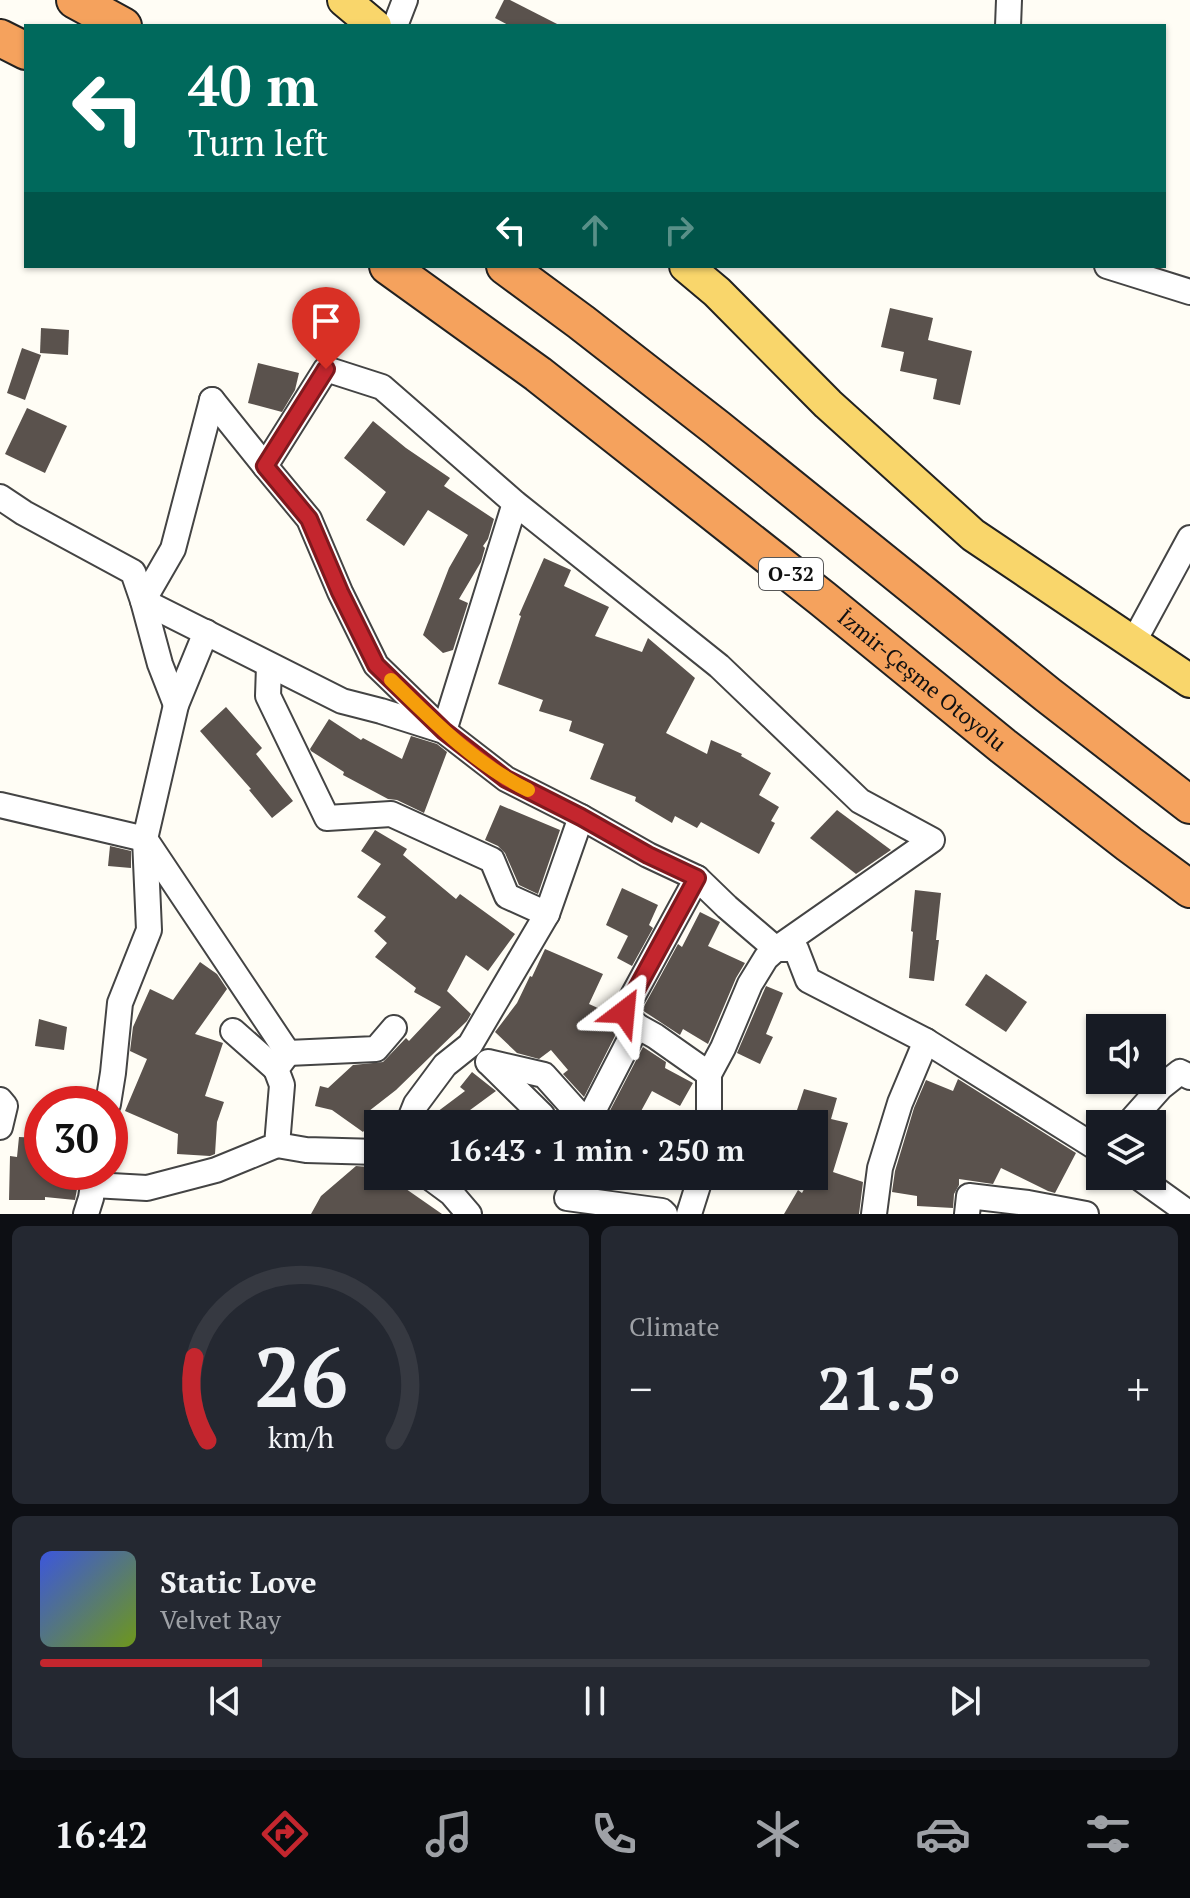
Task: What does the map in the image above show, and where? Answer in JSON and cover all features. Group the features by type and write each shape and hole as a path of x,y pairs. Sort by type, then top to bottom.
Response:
{"highway":[{"path":"75,0 119,24"},
{"path":"0,38 24,50"},
{"name":"İzmir-Çeşme Otoyolu","path":"391,268 551,384 1003,746 1190,889"},
{"path":"508,268 717,428 1048,695 1190,805"}],"main road":[{"path":"344,0 373,24"},
{"path":"688,268 717,292 828,404 973,535 1190,681"}],"street":[{"path":"396,24 405,0"},
{"path":"1008,24 1009,0"},
{"path":"1113,268 1190,292"},
{"path":"265,466 326,369 382,387 515,503 719,666 860,801 932,840 766,958 750,984 709,1074 709,1110"},
{"path":"143,601 173,549 212,400 309,519 376,665 444,731 506,779 697,878 776,949 796,949 808,980 926,1041 1086,1141"},
{"path":"0,497 133,572 160,664 176,705"},
{"path":"444,731 515,503"},
{"path":"1133,643 1190,538"},
{"path":"143,601 342,701 444,731"},
{"path":"111,1086 120,1003 149,930 145,839 176,705 206,632"},
{"path":"269,666 268,696 327,818 391,814 492,860 507,896 547,914"},
{"path":"0,805 145,839 282,1061 277,1145"},
{"path":"414,1110 445,1065 470,1045 547,914 581,817"},
{"path":"697,878 624,1012 637,1026 709,1074"},
{"path":"593,1110 637,1026"},
{"path":"233,1031 282,1061 376,1049 394,1028"},
{"path":"874,1214 880,1168 896,1116 926,1041"},
{"path":"470,1045 537,1110"},
{"path":"488,1062 544,1075 574,1110"},
{"path":"1140,1110 1180,1072 1190,1077"},
{"path":"0,1100 5,1106 0,1127"},
{"path":"128,1184 147,1188 216,1170 277,1145 306,1150 364,1152"},
{"path":"86,1214 92,1190"},
{"path":"447,1190 469,1214"},
{"path":"689,1214 697,1190"},
{"path":"1157,1190 1190,1214"},
{"path":"568,1196 662,1211 665,1214"},
{"path":"967,1214 969,1196 1086,1214"}],"building":[{"path":"504,0 510,0 557,24 506,24 495,18"},
{"path":"890,308 933,318 928,340 972,351 960,405 933,399 937,379 900,371 904,352 881,347"},
{"path":"41,328 69,330 68,355 40,353"},
{"path":"22,348 41,355 25,400 7,393"},
{"path":"258,363 299,373 295,390 282,412 248,403"},
{"path":"27,408 67,426 45,473 5,454"},
{"path":"373,421 450,478 444,486 494,519 483,546 481,562 459,599 468,603 453,650 443,653 423,635 449,568 468,535 428,510 404,546 366,520 386,492 344,458"},
{"path":"544,558 571,570 564,586 609,607 595,636 642,652 648,638 695,678 666,733 707,754 711,740 742,754 771,773 759,795 779,807 771,821 775,823 759,854 701,822 697,828 675,816 672,823 635,801 636,797 590,779 604,744 569,731 572,721 539,711 543,700 498,684 519,615"},
{"path":"226,707 262,748 256,754 293,801 272,818 200,731"},
{"path":"329,719 361,740 363,738 402,759 411,736 437,744 447,752 424,813 388,799 343,775 344,772 311,751"},
{"path":"500,805 560,830 538,894 519,885 505,853 485,840"},
{"path":"837,810 891,850 856,874 810,838"},
{"path":"375,830 407,849 403,855 456,899 460,894 515,934 488,971 466,955 447,991 471,1014 467,1021 396,1090 370,1110 364,1110 363,1132 332,1110 315,1106 320,1086 328,1088 353,1065 383,1062 406,1038 409,1041 441,1007 414,992 416,988 375,957 387,943 374,931 386,917 357,897 381,864 361,851"},
{"path":"110,846 131,851 131,868 108,866"},
{"path":"622,888 658,905 649,925 653,928 632,966 617,958 628,936 606,925"},
{"path":"915,890 941,893 934,981 909,978"},
{"path":"700,912 720,922 708,946 745,963 708,1044 683,1029 680,1035 642,1010 678,944 682,947"},
{"path":"545,949 603,974 589,1004 609,1013 619,1028 584,1097 563,1074 568,1070 551,1050 539,1059 517,1053 495,1032 517,1003"},
{"path":"200,962 217,974 227,989 195,1034 223,1043 205,1096 224,1102 217,1122 215,1154 210,1156 177,1154 178,1134 128,1112 128,1104 147,1059 130,1051 133,1027 150,989 173,1000"},
{"path":"986,974 1027,1002 1006,1032 965,1005"},
{"path":"766,986 783,993 766,1034 773,1037 760,1064 737,1053"},
{"path":"39,1019 67,1027 64,1050 35,1046"},
{"path":"643,1047 666,1062 665,1068 693,1083 680,1106 652,1091 642,1110 610,1110"},
{"path":"472,1072 496,1091 470,1110 440,1110 465,1091 460,1087"},
{"path":"958,1079 1076,1153 1055,1193 1001,1168 993,1184 959,1179 953,1208 917,1206 917,1196 892,1192 895,1171 914,1108 926,1080 953,1091"},
{"path":"804,1089 837,1098 831,1119 848,1123 833,1172 863,1182 859,1214 784,1214 798,1190 802,1193 804,1190 828,1190 828,1110 797,1110"},
{"path":"19,1137 24,1137 24,1190 77,1190 75,1200 45,1197 45,1200 9,1200 10,1156 17,1157"},
{"path":"356,1166 364,1167 364,1190 408,1190 442,1214 311,1214 321,1196"}],"slow traffic":[{"path":"391,680 444,731 506,779 528,790"}],"route":[{"path":"326,369 265,466 309,519 376,665 444,731 506,779 697,878 624,1012"}]}
